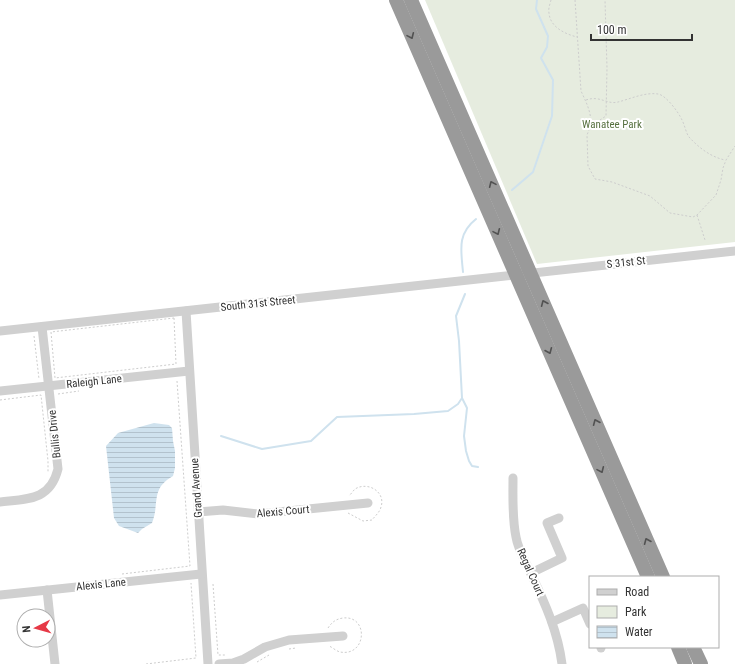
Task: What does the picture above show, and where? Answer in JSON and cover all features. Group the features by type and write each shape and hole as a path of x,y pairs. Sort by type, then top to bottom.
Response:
{"highway":[{"path":"396,0 648,576"},
{"path":"411,0 663,576"},
{"path":"678,648 685,664"},
{"path":"693,648 701,664"}],"street":[{"name":"S 31st St","path":"516,275 735,251"},
{"name":"South 31st Street","path":"0,331 516,275"},
{"name":"Grand Avenue","path":"186,311 201,574 208,664"},
{"name":"Bullis Drive","path":"0,502 29,499 42,494 49,489 56,477 58,469 42,327"},
{"name":"Raleigh Lane","path":"0,391 189,371"},
{"name":"Regal Court","path":"513,478 514,522 516,537 520,550 552,622 562,664"},
{"name":"Alexis Court","path":"198,512 223,510 258,514 368,503"},
{"path":"531,573 562,558 547,523 559,518"},
{"name":"Alexis Lane","path":"0,595 201,574"},
{"path":"47,590 55,664"},
{"path":"552,622 583,608 589,622"},
{"path":"218,664 233,663 244,659 265,647 289,640 343,636"}],"path":[{"path":"551,0 548,12 552,23 566,34 578,37"},
{"path":"575,0 580,91 586,100 591,115 591,124 588,135 588,166 595,179 612,182 650,196 670,213 693,217 697,215 716,195 726,160 735,146"},
{"path":"591,124 594,124 606,116 605,0"},
{"path":"586,100 591,98 599,98 616,103 635,96 658,94 668,100 682,120 688,136 714,158 726,160"},
{"path":"697,215 705,240"},
{"path":"174,318 176,364 55,378 51,332 174,318"},
{"path":"34,333 39,380"},
{"path":"119,574 190,566 177,380"},
{"path":"57,394 79,391"},
{"path":"0,400 41,395 48,461 48,477"},
{"path":"146,664 196,658 191,582"}],"green space":[{"name":"Wanatee Park","path":"425,0 735,0 735,242 537,264"}],"water":[{"path":"154,423 169,425 172,428 175,451 175,468 173,476 161,486 158,491 152,523 138,533 119,526 114,518 106,446 118,433"}],"waterway":[{"path":"512,190 533,172 552,116 553,80 541,58 547,47 548,36 536,9 537,0"},
{"path":"463,272 461,250 463,237 470,225 476,219"},
{"path":"465,294 456,316 462,398 467,408 464,436 469,461 472,466 478,467"},
{"path":"221,436 262,449 311,441 337,417 448,411 458,404 462,398"}]}
